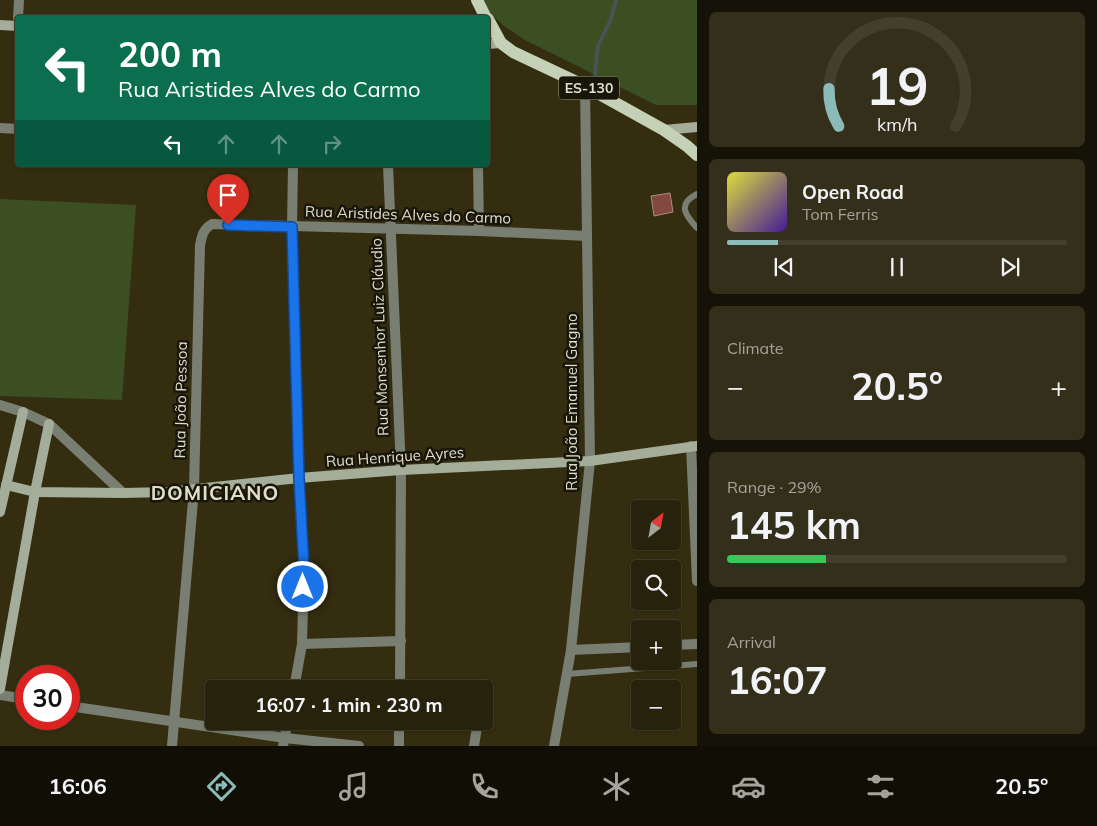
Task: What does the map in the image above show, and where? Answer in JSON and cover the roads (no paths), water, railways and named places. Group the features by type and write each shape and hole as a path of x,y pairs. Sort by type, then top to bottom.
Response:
{"main road":[{"name":"ES-130","path":"476,0 485,15"},
{"name":"ES-130","path":"490,23 501,43 520,56 585,86 664,130 697,155"}],"street":[{"path":"18,15 19,0"},
{"path":"0,25 15,22"},
{"path":"490,44 501,43"},
{"name":"Rua João Emanuel Gagno","path":"554,746 571,650 590,461 585,86"},
{"path":"664,130 697,127"},
{"path":"0,128 15,129"},
{"path":"293,167 292,227 299,478 304,568 302,644 296,680"},
{"name":"Rua Monsenhor Luiz Cláudio","path":"388,167 401,470 400,680"},
{"path":"478,167 479,231"},
{"name":"Rua Aristides Alves do Carmo","path":"203,233 212,224 479,231 587,236"},
{"name":"Rua João Pessoa","path":"172,746 194,489 200,245 203,233"},
{"path":"0,405 23,412 49,424 122,493"},
{"path":"0,512 23,412"},
{"path":"0,689 49,424"},
{"path":"694,446 697,581"},
{"name":"Rua Henrique Ayres","path":"6,485 36,492 168,492 299,478 401,470 590,461 694,446"},
{"path":"302,644 401,641"},
{"path":"681,645 697,644"},
{"path":"571,650 631,647"},
{"path":"0,695 15,697"},
{"path":"80,708 284,742 359,746"},
{"path":"399,730 399,746"},
{"path":"474,746 477,730"}],"lane":[{"path":"697,194 686,201 685,206 686,214 697,228"},
{"path":"567,674 697,664"}],"waterway":[{"path":"594,88 598,46 611,19 616,0"}],"district":[{"name":"DOMICIANO","path":"215,493"}]}
